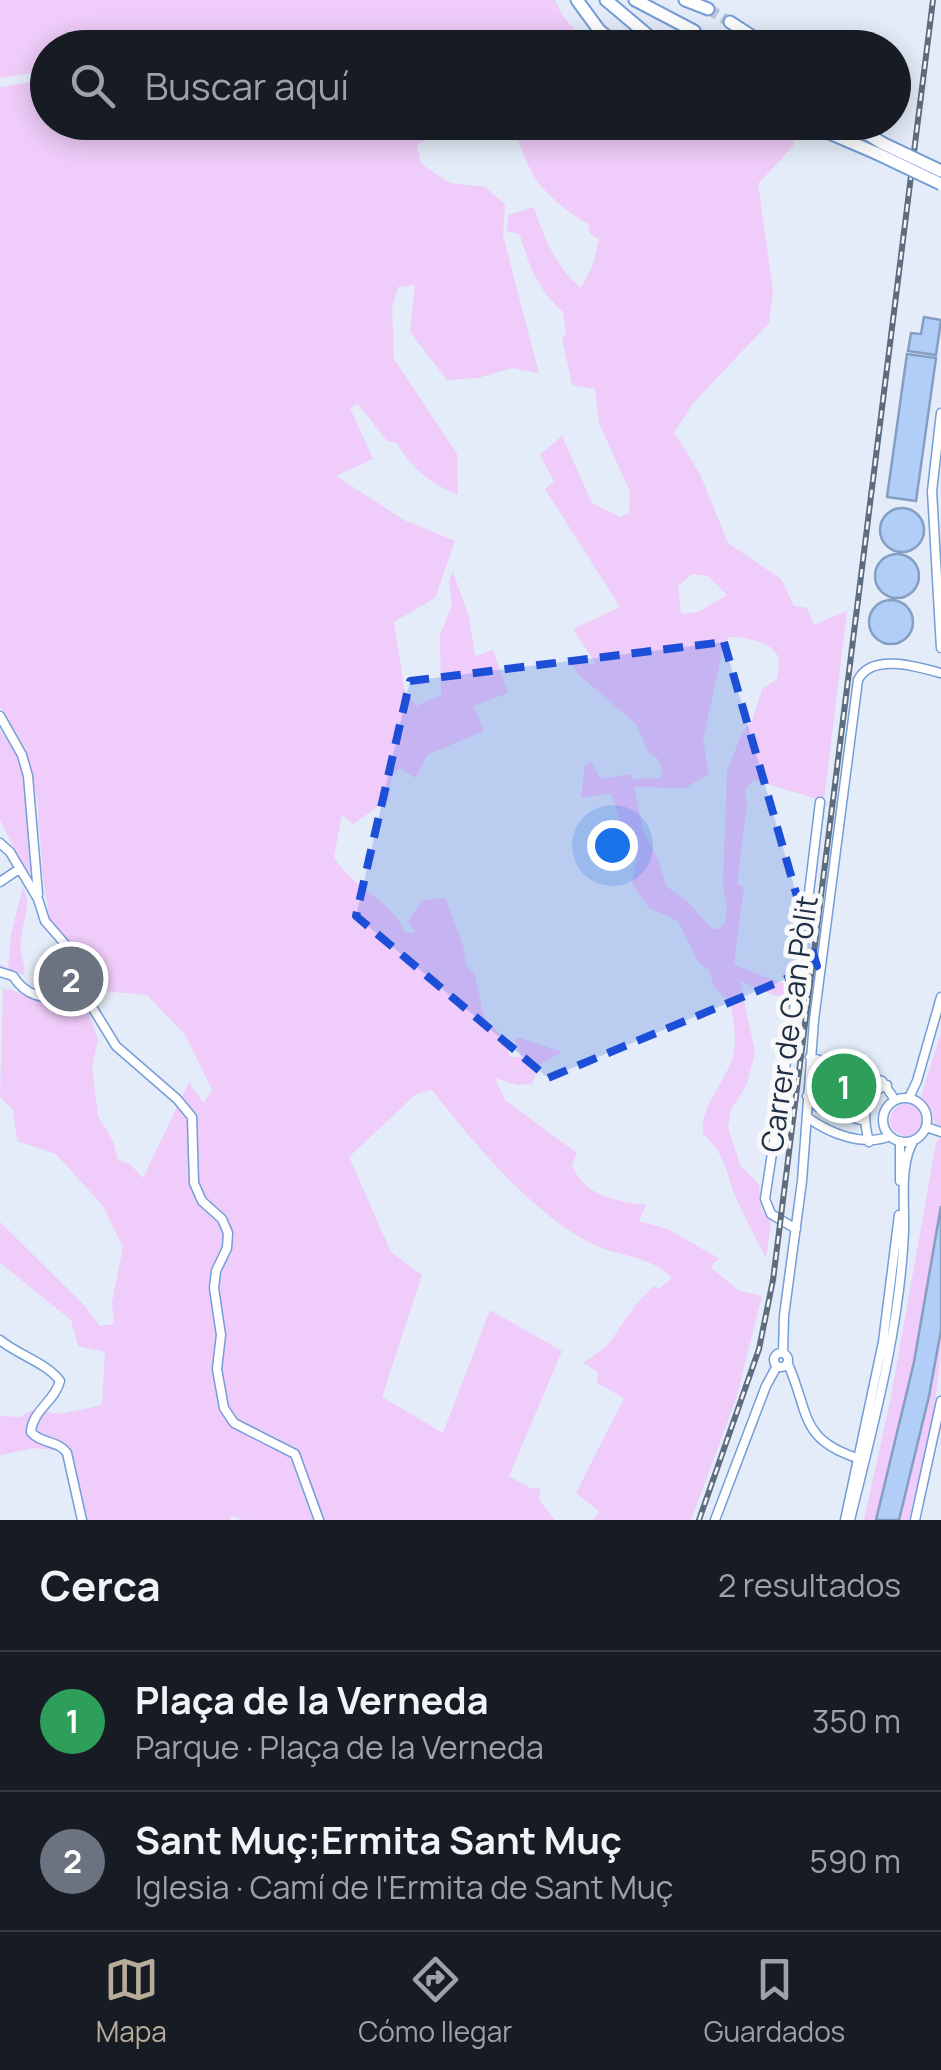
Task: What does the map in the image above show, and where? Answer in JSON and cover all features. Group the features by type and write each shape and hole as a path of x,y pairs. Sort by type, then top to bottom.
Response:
{"highway":[{"path":"577,0 599,30"},
{"path":"606,0 642,30"},
{"path":"635,0 692,30"},
{"path":"685,0 708,9"},
{"path":"730,22 742,30"},
{"path":"864,140 941,171"},
{"path":"872,140 941,184"},
{"path":"874,140 877,144"}],"street":[{"path":"941,413 932,491 941,648"},
{"path":"941,659 941,681"},
{"path":"862,1459 825,1446 818,1438 785,1368 774,1358 782,1352 810,1057 858,680 868,667 882,663 938,671"},
{"path":"0,716 22,756 28,776 39,902 45,921 82,965 90,1004 121,1052 170,1093 192,1118 194,1183 228,1233 214,1288 221,1330 218,1370 224,1408 234,1424 295,1454 318,1520"},
{"name":"Carrer de Can Pòlit","path":"796,1229 771,1214 765,1198 798,983 820,802"},
{"path":"0,842 39,902"},
{"path":"0,882 18,869"},
{"path":"0,972 13,976 22,990 38,996 90,1004"},
{"path":"912,1099 941,997"},
{"path":"810,1057 887,1085 895,1100"},
{"path":"868,1142 864,1118 867,1102 887,1085"},
{"path":"807,1096 818,1108 864,1118"},
{"path":"847,1520 862,1459 895,1308 907,1160 914,1140 926,1127 926,1112 912,1099 895,1100 884,1114 884,1127 902,1150 896,1258 862,1459"},
{"path":"807,1118 868,1142 914,1140"},
{"path":"926,1127 941,1132"},
{"path":"0,1340 60,1381 33,1420 31,1432 68,1453 82,1520"},
{"path":"715,1520 766,1386 785,1368"},
{"path":"914,1520 941,1401"}],"highlighted area":[{"path":"724,642 817,966 548,1078 356,916 410,681"}],"shaded area":[{"path":"0,0 555,0 576,30 30,30 30,74 0,78"},
{"path":"30,82 30,140 424,140 417,145 421,164 450,183 485,187 505,204 503,236 539,373 512,368 478,378 447,380 410,332 415,285 398,287 392,308 394,359 457,454 458,495 423,474 396,442 387,441 358,404 350,408 373,459 336,476 404,520 455,541 435,598 394,622 404,688 416,706 441,695 440,635 452,605 449,580 453,572 469,617 475,656 493,650 508,693 473,706 484,731 427,755 416,778 399,768 391,778 389,799 353,824 342,815 334,857 350,877 391,911 405,932 416,933 408,923 422,900 445,898 463,945 466,965 475,975 484,1017 503,1037 510,1057 522,1057 514,1040 520,1038 562,1052 539,1065 532,1084 517,1085 495,1078 505,1100 577,1153 572,1166 585,1184 612,1199 646,1205 639,1221 667,1229 720,1259 712,1269 740,1291 762,1296 737,1396 691,1520 592,1520 600,1512 576,1493 624,1398 597,1383 598,1372 583,1363 608,1345 636,1304 654,1286 659,1289 672,1278 653,1264 588,1242 545,1213 484,1153 432,1090 416,1094 349,1157 391,1252 422,1275 382,1397 443,1433 490,1310 562,1351 509,1476 540,1489 539,1500 555,1520 321,1520 294,1448 290,1454 313,1520 244,1520 230,1516 231,1520 83,1520 62,1451 36,1448 0,1455 0,1416 20,1417 32,1410 61,1414 102,1405 105,1352 78,1346 71,1320 0,1263 0,1222 100,1326 114,1324 112,1302 123,1247 103,1206 56,1154 17,1141 13,1110 0,1097 3,988 88,1011 98,1039 92,1068 98,1116 113,1141 118,1160 130,1164 143,1178 189,1082 203,1103 212,1090 186,1036 147,995 91,990 85,962 50,920 37,798 25,748 0,707 0,87"},
{"path":"517,140 794,140 793,146 758,184 773,290 769,323 694,402 674,432 700,474 728,543 781,579 794,606 807,608 814,625 847,611 824,801 754,780 745,789 747,805 737,884 744,887 734,965 793,987 789,1001 740,981 755,1052 747,1084 731,1110 728,1127 740,1165 759,1184 761,1209 771,1223 766,1258 739,1206 720,1156 703,1134 706,1113 734,1052 731,1004 714,987 709,970 698,962 678,921 649,908 632,884 637,855 628,844 611,793 581,798 585,766 591,762 601,779 629,774 632,779 659,778 663,772 658,759 648,752 636,724 578,674 572,664 596,664 573,629 620,607 545,489 554,481 540,455 562,436 592,503 620,517 629,513 630,492 599,423 595,389 572,385 562,338 566,333 563,312 536,277 520,235 507,231 508,215 534,207 552,251 581,288 593,265 599,239 590,234 588,224 544,189","holes":["692,574 708,576 727,595 698,612 681,614 678,586","729,637 767,645 776,653 779,666 777,679 762,689 752,721 743,731 727,770 723,883 727,910 725,922 712,929 688,902 666,886 659,861 643,831 634,787 685,788 709,774 703,740 723,648"]},
{"path":"0,730 19,758 22,771 32,867 29,872 25,871 0,820"},
{"path":"23,887 27,903 21,943 24,975 0,968 0,964 8,969 11,934"},
{"path":"941,1033 941,1126 936,1124 921,1096"},
{"path":"815,1070 874,1087 862,1104 816,1088"},
{"path":"906,1104 917,1109 922,1120 917,1131 906,1136 895,1131 890,1120 895,1109"},
{"path":"941,1137 941,1206 914,1362 876,1520 864,1520 891,1397 936,1143"},
{"path":"941,1330 935,1402 926,1449 909,1520 899,1520 929,1396"}],"water":[{"path":"924,317 941,320 936,355 908,351 911,333 921,334"},
{"path":"907,354 936,358 916,501 887,497"},
{"path":"902,508 917,515 924,530 917,545 902,552 887,545 880,530 887,515"},
{"path":"897,554 912,561 919,576 912,591 897,598 882,591 875,576 882,561"},
{"path":"891,600 906,607 913,622 906,637 891,644 876,637 869,622 876,607"},
{"path":"941,1206 941,1330 929,1396 899,1520 876,1520 914,1362"}],"tunnel":[{"path":"708,9 730,22"}],"railway":[{"path":"699,1520 759,1349 773,1280 933,0"}],"place":[{"name":"Sant Muç;Ermita Sant Muç","path":"71,979"},
{"name":"Plaça de la Verneda","path":"844,1086"}]}
